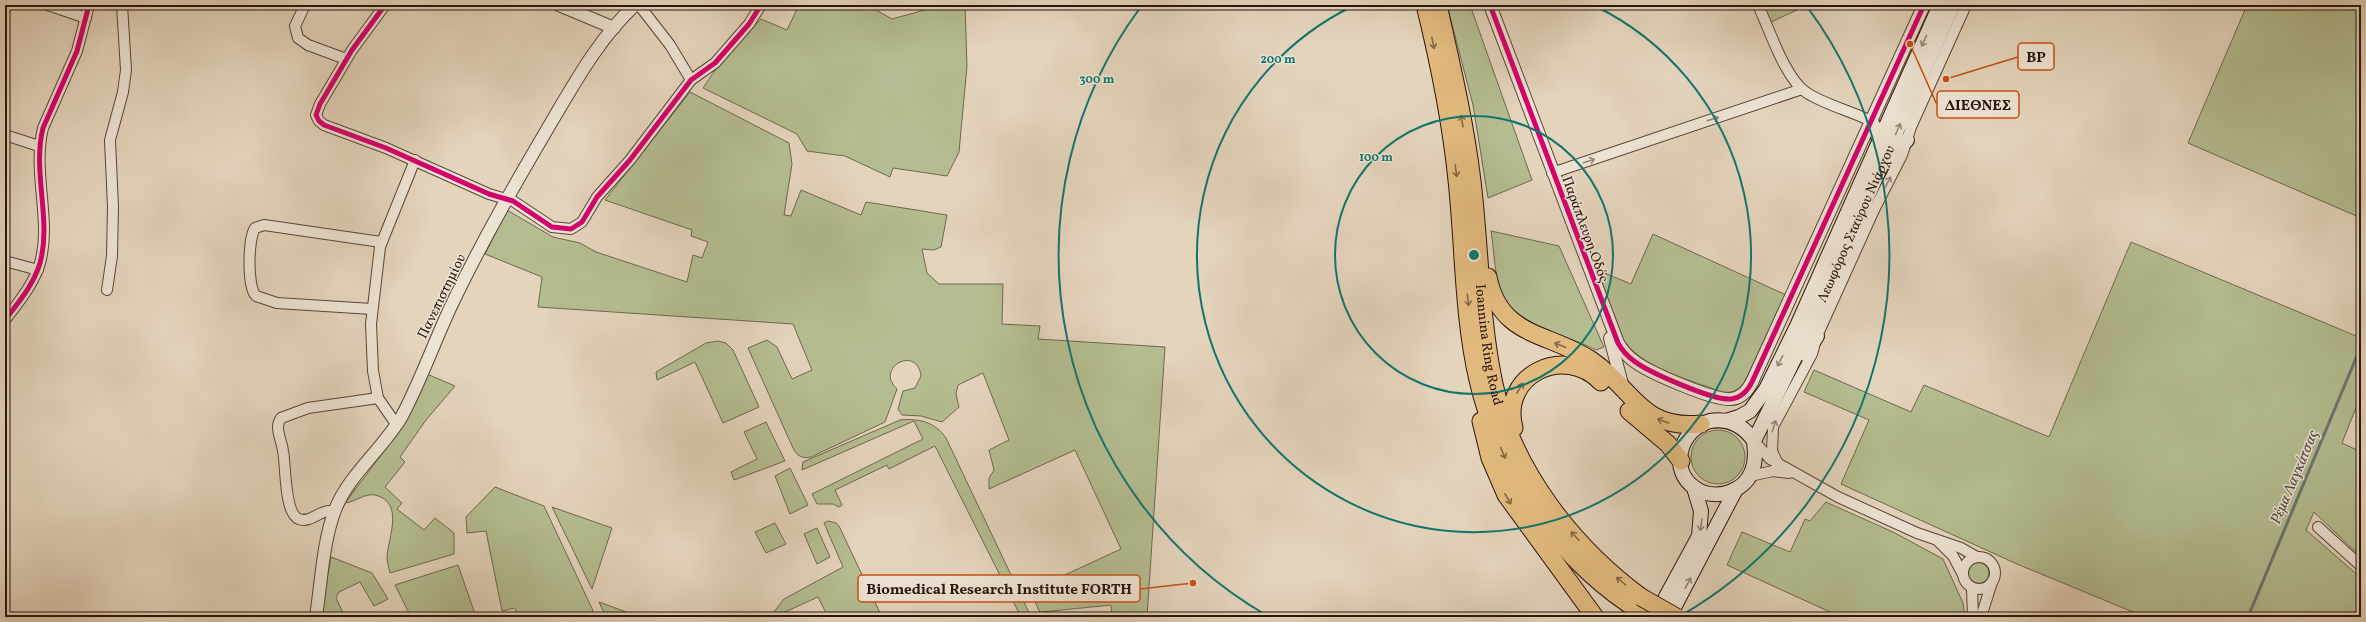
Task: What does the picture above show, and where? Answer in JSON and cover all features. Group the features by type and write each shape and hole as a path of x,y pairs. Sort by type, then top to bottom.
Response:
{"highway":[{"name":"Ioannina Ring Road","path":"1425,5 1443,94 1456,172 1465,276 1478,381 1494,432 1507,463 1535,510 1558,541 1579,563 1612,593 1676,617"},
{"name":"Ioannina Ring Road","path":"1438,5 1472,180 1486,336 1494,385 1502,413 1518,452 1542,493 1570,530 1613,575 1649,617"},
{"path":"1477,242 1485,262 1492,294 1508,318 1523,330 1586,356 1624,389 1649,414 1674,425 1702,424"},
{"path":"1518,452 1512,418 1516,395 1524,382 1535,373 1548,366 1565,364 1585,370 1597,378 1632,414 1673,450 1681,461"},
{"path":"1478,381 1479,408 1486,446 1506,495 1595,617"}],"main road":[{"name":"Λεωφόρος Σταύρου Νιάρχου","path":"1726,420 1739,417 1750,411 1762,395 1797,326 1940,5"},
{"name":"Λεωφόρος Σταύρου Νιάρχου","path":"1754,440 1791,366 1953,5"},
{"path":"1872,121 1880,140"},
{"path":"1879,171 1907,140"},
{"path":"1791,366 1804,356 1817,336"},
{"path":"1655,617 1700,530 1702,511 1694,488 1688,480 1681,461 1682,446 1687,435 1702,424 1710,421 1726,420 1742,428 1754,440 1755,460 1750,476 1736,489 1669,617"},
{"path":"1694,488 1708,493 1720,494 1736,489"}],"street":[{"path":"48,5 86,18"},
{"path":"5,320 17,305 38,270 41,257 43,231 38,166 39,146 43,128 72,62 89,5"},
{"path":"107,290 112,256 113,213 110,140 123,92 126,70 122,5"},
{"path":"305,5 295,26 298,38 308,45 346,59"},
{"path":"385,5 346,59 318,108 316,115 319,121 324,125 415,160 489,194 507,198 552,227 566,229 578,226 598,197 634,155 691,80 715,63 750,24 761,5"},
{"path":"559,5 614,28"},
{"name":"Πανεπιστημίου","path":"316,617 334,512 344,492 382,446 396,424 457,293 507,198 573,86 614,28 635,5"},
{"path":"639,5 670,45 691,80"},
{"name":"Παράπλευρη Οδός","path":"1490,5 1610,325 1621,348 1636,363 1706,394 1727,399 1741,396 1752,382 1872,121"},
{"path":"1758,5 1791,75 1802,89 1872,121 1924,5"},
{"path":"1778,464 1772,451 1773,427 1812,354 1817,336 1871,216 1902,156 1907,140 1966,5"},
{"path":"1552,173 1802,89"},
{"path":"5,135 39,146"},
{"path":"396,424 378,398 373,365 372,309 381,242 415,160"},
{"path":"372,309 283,304 269,302 256,296 250,288 249,278 253,237 255,228 264,225 381,242"},
{"path":"5,261 38,270"},
{"path":"1610,325 1610,340 1624,389"},
{"path":"334,512 325,510 304,520 298,519 293,513 286,487 279,422 284,416 305,408 378,398"},
{"path":"1754,440 1762,453 1800,477 1938,542 1961,548 1977,557 1986,558 1993,565 1995,574 1980,617"},
{"path":"1750,476 1780,471 1800,477"},
{"path":"2318,527 2361,566"},
{"path":"1938,542 1953,556 1965,582 1972,588 1985,588 1992,582"},
{"path":"1962,573 1965,564 1977,557"},
{"path":"1972,588 1973,617"}],"green space":[{"path":"799,5 878,5 876,10 892,19 928,9 929,5 965,5 967,66 959,152 947,176 893,168 890,177 845,156 807,151 797,134 703,88 720,63 761,19 787,30"},
{"path":"1447,5 1470,5 1532,180 1488,198 1473,105"},
{"path":"1763,5 1808,5 1771,22"},
{"path":"2247,5 2361,5 2361,218 2188,143"},
{"path":"690,92 789,143 792,164 784,215 791,216 801,190 861,215 866,202 947,215 941,247 934,250 922,249 927,273 939,284 1003,284 1002,324 1040,326 1038,339 1165,347 1147,617 1112,617 1111,605 1042,612 1045,617 1042,617 1030,591 1121,549 1075,450 989,489 989,478 994,470 989,450 1009,440 983,373 958,385 956,394 959,407 942,422 921,416 902,415 898,409 903,391 915,388 921,376 918,367 912,362 906,361 899,363 893,367 890,374 891,381 897,389 885,422 811,457 805,458 798,455 793,448 748,348 767,340 777,347 792,379 812,370 793,324 538,307 542,277 485,254 507,210 553,237 580,243 596,252 687,282 693,255 702,258 708,242 691,236 692,230 605,200"},
{"path":"1491,231 1559,246 1604,347 1596,350 1540,327 1515,310 1505,300 1499,286 1496,273"},
{"path":"1653,234 1786,295 1744,383 1736,390 1729,392 1719,391 1675,375 1647,362 1635,353 1625,342 1617,329 1595,269 1631,284"},
{"path":"2131,242 2361,338 2361,395 2342,443 2361,452 2361,557 2314,512 2306,530 2361,578 2361,617 2145,617 2017,564 1841,484 1869,420 1804,392 1814,370 1911,412 1924,385 2049,437"},
{"path":"718,341 726,343 733,350 759,407 723,423 695,362 657,380 656,372 706,343"},
{"path":"427,374 455,386 426,420 400,457 405,462 385,487 402,503 397,509 424,530 435,518 454,533 454,554 390,573 387,557 393,522 390,505 384,499 375,495 367,495 345,503 406,422"},
{"path":"900,420 914,420 926,422 937,428 946,438 1031,617 1021,617 935,446 889,469 887,465 835,490 842,505 839,507 833,504 817,504 812,494 923,439 914,421 802,470 803,462"},
{"path":"766,422 785,461 734,480 731,472 757,459 744,432"},
{"path":"1713,430 1723,430 1733,434 1741,442 1745,452 1745,462 1741,472 1733,480 1723,484 1713,484 1703,480 1695,472 1691,462 1691,452 1695,442 1703,434"},
{"path":"790,468 808,505 790,514 775,476"},
{"path":"495,487 544,506 596,617 518,617 515,608 502,611 486,531 467,533 466,517"},
{"path":"1826,502 1895,533 1943,559 1963,603 1965,617 1841,617 1727,565 1742,532 1790,552 1805,519 1810,521"},
{"path":"552,507 612,528 592,589"},
{"path":"828,521 836,523 839,526 882,617 828,617 818,597 774,617 770,617 784,599 843,567 824,523"},
{"path":"775,523 786,544 766,553 755,532"},
{"path":"817,528 830,557 817,564 804,534"},
{"path":"331,557 372,573 388,599 374,606 360,582 339,592 336,598 345,617 320,617"},
{"path":"1978,562 1986,565 1989,573 1986,581 1978,584 1970,581 1967,573 1970,565"},
{"path":"458,565 476,617 411,617 395,585"},
{"path":"599,602 640,617 606,617"}],"waterway":[{"name":"Ρέμα Λαγκάτσας","path":"2248,617 2361,346"}],"cycle path":[{"path":"5,320 30,286 40,263 44,230 40,179 40,145 43,128 77,51 89,5"},
{"path":"385,5 352,50 320,104 316,115 319,121 324,125 386,148 489,194 513,201 552,227 571,229 582,222 597,197 630,160 691,80 715,63 749,24 761,5"},
{"path":"1490,5 1618,343 1631,359 1653,372 1697,391 1731,399 1744,393 1752,382 1924,5"}],"place":[{"name":"ΔΙΕΘΝΕΣ","path":"1910,44"},
{"name":"BP","path":"1946,79"},
{"name":"Biomedical Research Institute FORTH","path":"1193,583"}]}
